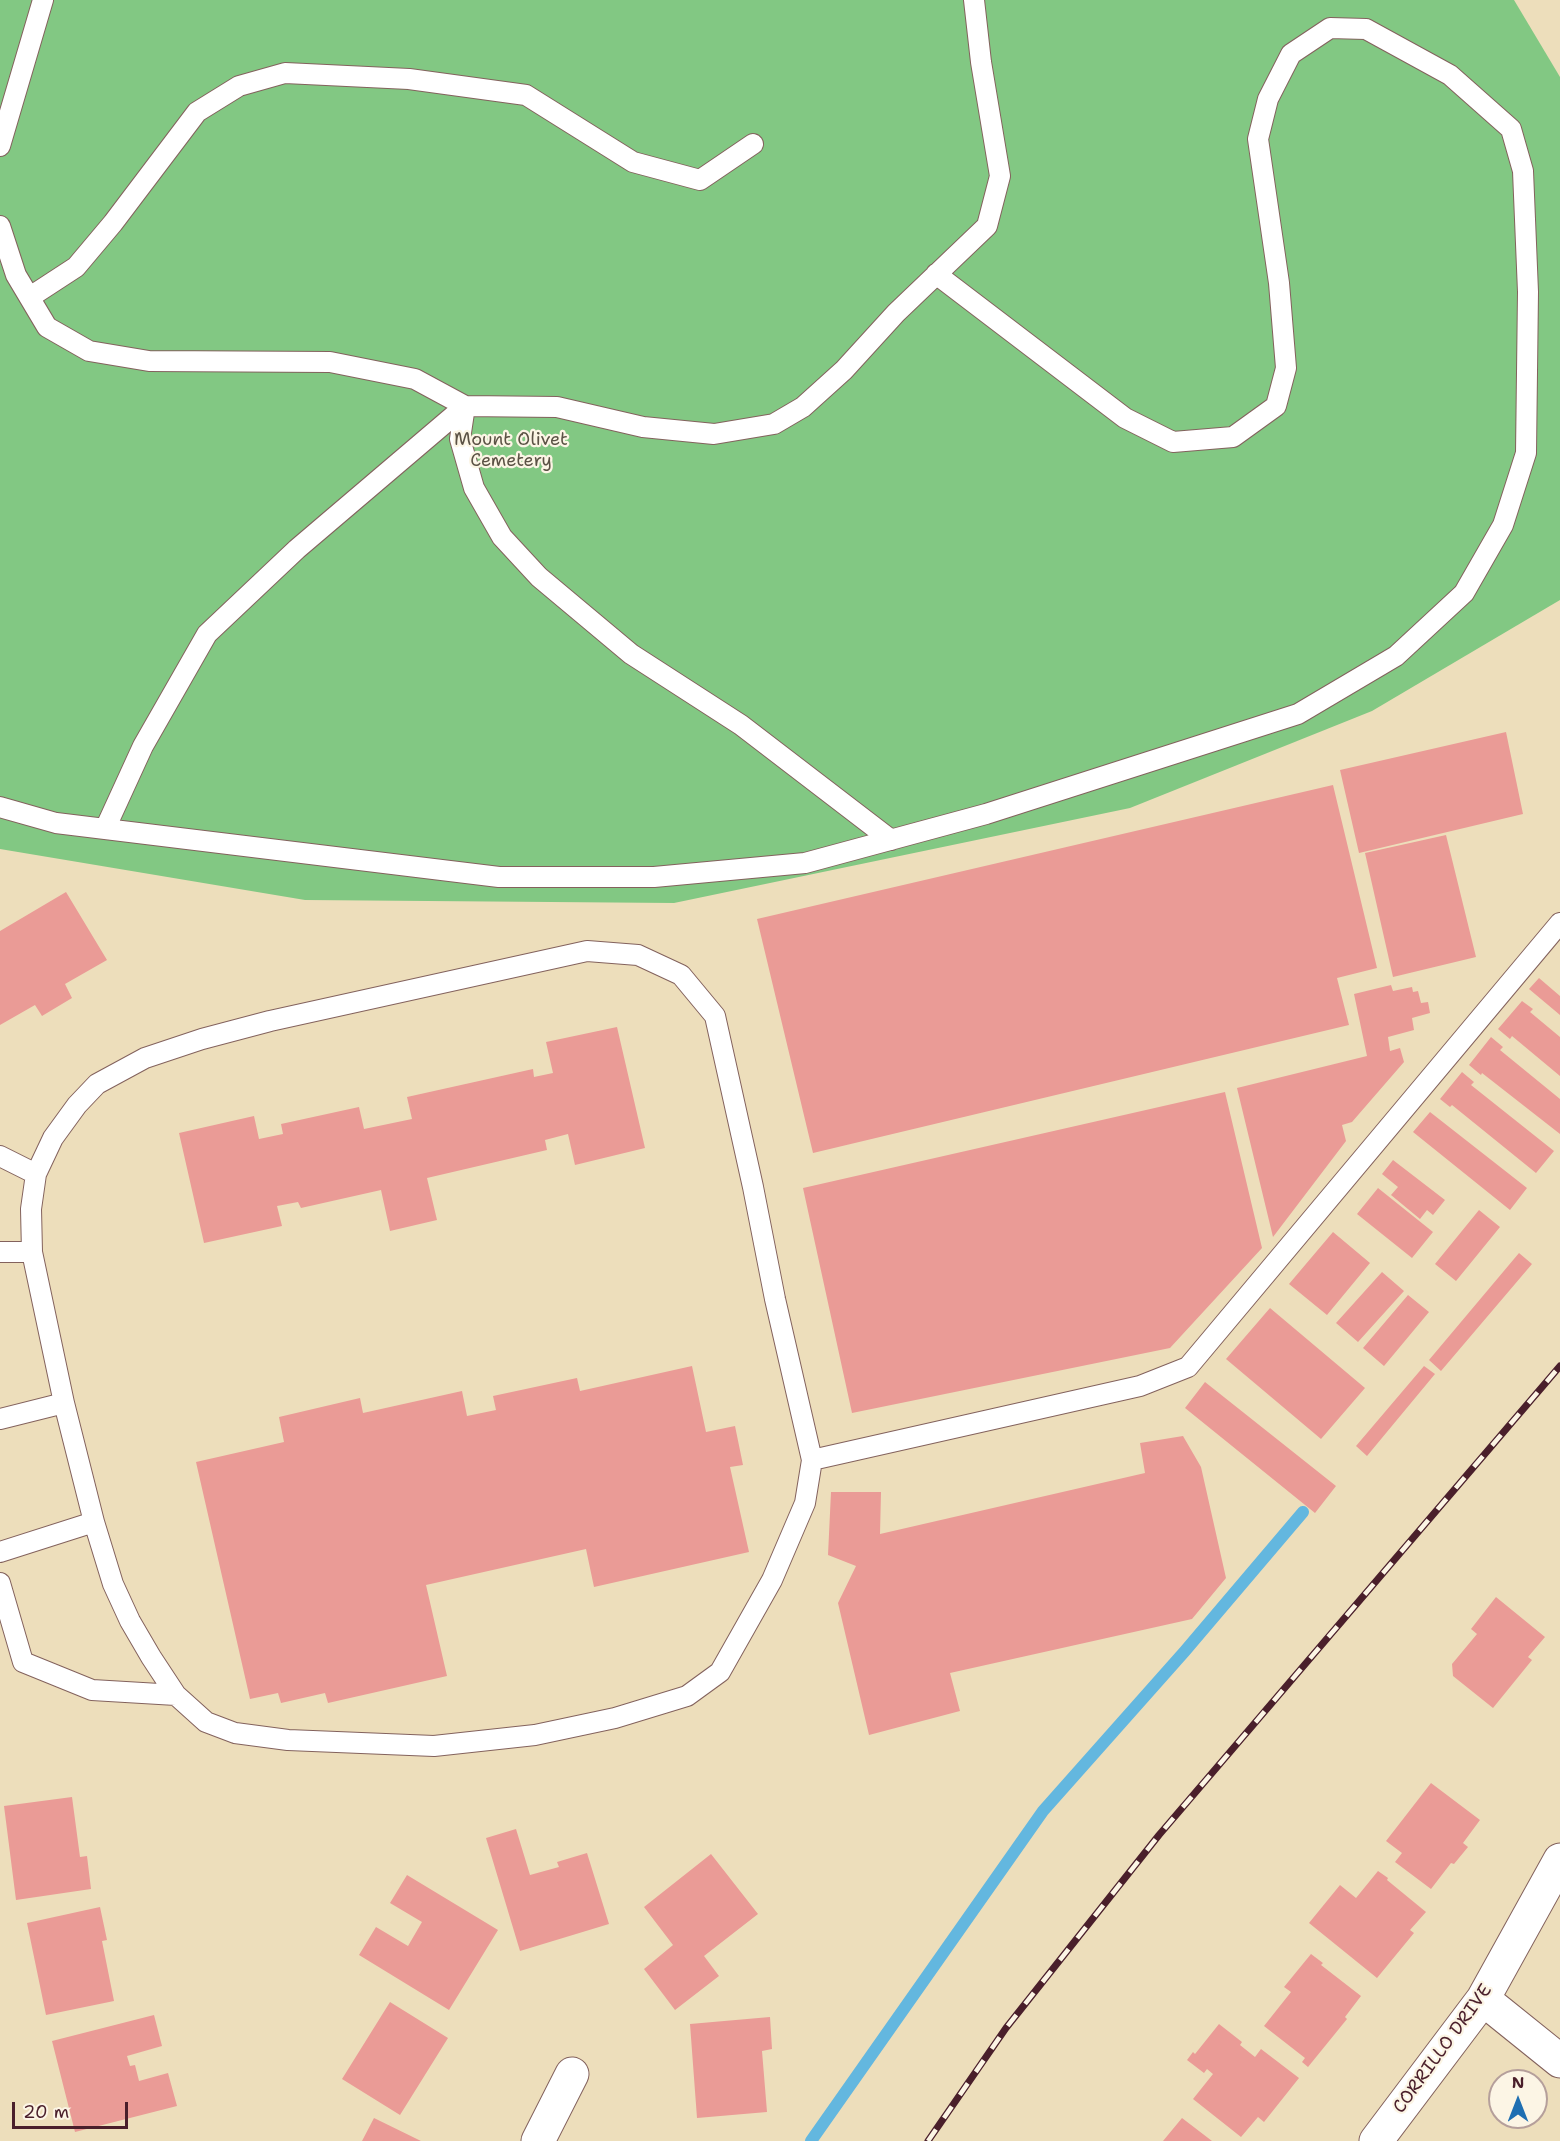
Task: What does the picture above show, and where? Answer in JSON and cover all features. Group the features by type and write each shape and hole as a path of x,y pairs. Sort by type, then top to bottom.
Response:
{"street":[{"name":"CORRILLO DRIVE","path":"1376,2141 1483,1999 1560,1860"},
{"path":"1483,1999 1560,2061"},
{"path":"538,2141 572,2074"}],"lane":[{"path":"0,146 43,0"},
{"path":"0,226 16,275 47,327 89,351 148,361 330,362 415,379 465,406 557,407 643,426 714,434 774,424 804,407 844,370 896,313 987,226 1000,176 981,62 974,0"},
{"path":"0,807 56,823 105,830 499,878 654,878 804,863 986,814 1298,714 1396,656 1464,593 1503,525 1526,453 1528,292 1523,171 1511,129 1450,75 1366,29 1330,28 1291,54 1268,99 1257,139 1279,283 1286,368 1276,406 1233,437 1173,442 1125,418 936,274"},
{"path":"30,297 76,267 113,223 197,112 239,86 285,74 409,79 526,95 633,162 700,180 753,144"},
{"path":"105,830 143,746 207,634 297,549 465,406"},
{"path":"465,406 460,439 474,488 502,537 539,578 631,654 741,725 891,840"},
{"path":"812,1460 1140,1386 1188,1367 1560,923"},
{"path":"587,951 638,956 681,975 715,1016 812,1460 805,1503 788,1545 756,1611 720,1672 687,1696 615,1718 535,1735 434,1746 288,1740 235,1733 206,1722 176,1695 130,1621 113,1584 94,1522 63,1403 32,1252 31,1209 36,1174 53,1138 77,1105 97,1084 145,1058 202,1039 270,1021 587,951"},
{"path":"0,1156 36,1174"},
{"path":"0,1252 32,1252"},
{"path":"0,1419 63,1403"},
{"path":"0,1552 94,1522"},
{"path":"0,1583 22,1662 92,1690 176,1695"}],"green space":[{"name":"Mount Olivet Cemetery","path":"0,0 1514,0 1560,77 1560,600 1372,711 1130,808 674,903 305,900 0,849"}],"building":[{"path":"1506,732 1523,814 1359,853 1340,770"},
{"path":"1333,785 1377,968 1337,978 1349,1025 813,1153 757,919"},
{"path":"1446,835 1476,957 1393,977 1365,853"},
{"path":"66,892 107,960 65,984 72,998 42,1016 35,1005 0,1025 0,931"},
{"path":"1539,978 1560,996 1560,1015 1529,989"},
{"path":"1391,985 1393,991 1412,987 1413,992 1418,991 1421,1003 1428,1002 1430,1013 1412,1018 1414,1030 1388,1037 1390,1051 1400,1048 1404,1062 1352,1122 1342,1125 1346,1141 1273,1237 1237,1088 1367,1056 1354,994"},
{"path":"1522,1001 1533,1009 1530,1012 1560,1037 1560,1076 1512,1036 1510,1039 1498,1029"},
{"path":"617,1027 645,1148 575,1165 568,1134 545,1140 547,1150 427,1178 437,1220 390,1231 381,1190 301,1208 298,1202 277,1206 282,1226 204,1243 179,1133 254,1116 259,1139 283,1134 281,1124 359,1107 364,1129 412,1119 407,1097 533,1069 534,1077 553,1073 546,1042"},
{"path":"1491,1037 1503,1047 1500,1050 1560,1099 1560,1134 1469,1065"},
{"path":"1462,1072 1474,1082 1471,1085 1554,1151 1536,1173 1452,1105 1450,1107 1440,1099"},
{"path":"1225,1092 1262,1248 1170,1348 852,1413 803,1188"},
{"path":"1430,1112 1527,1188 1510,1210 1413,1132"},
{"path":"1393,1160 1445,1200 1433,1215 1427,1210 1420,1219 1391,1195 1398,1187 1382,1174"},
{"path":"1378,1188 1433,1232 1412,1258 1357,1214"},
{"path":"1479,1210 1500,1227 1456,1281 1435,1264"},
{"path":"1333,1232 1370,1263 1327,1315 1289,1284"},
{"path":"1519,1253 1532,1264 1441,1371 1429,1360"},
{"path":"1382,1272 1404,1291 1358,1342 1336,1323"},
{"path":"1408,1295 1429,1312 1384,1366 1363,1348"},
{"path":"1270,1308 1365,1388 1321,1439 1226,1359"},
{"path":"692,1366 706,1432 735,1426 743,1465 730,1467 749,1552 594,1587 586,1549 426,1585 447,1676 328,1703 325,1693 281,1703 278,1693 250,1699 196,1462 284,1442 279,1417 360,1398 363,1413 462,1391 467,1416 496,1410 493,1396 577,1378 580,1391"},
{"path":"1424,1366 1435,1374 1367,1456 1356,1446"},
{"path":"1205,1382 1336,1486 1315,1513 1185,1408"},
{"path":"1183,1436 1201,1467 1226,1578 1192,1619 950,1673 960,1711 869,1735 838,1603 856,1566 828,1555 831,1492 881,1492 880,1534 1145,1473 1140,1443"},
{"path":"1496,1597 1545,1637 1528,1657 1532,1660 1493,1708 1453,1676 1452,1664 1477,1634 1471,1629"},
{"path":"1431,1783 1480,1820 1463,1843 1468,1847 1454,1864 1451,1863 1431,1889 1395,1862 1402,1853 1386,1841"},
{"path":"72,1797 80,1857 87,1856 91,1889 16,1900 4,1806"},
{"path":"516,1829 530,1875 559,1867 557,1862 587,1853 609,1924 520,1951 486,1838"},
{"path":"711,1854 758,1914 704,1956 719,1976 675,2010 644,1969 673,1945 644,1907"},
{"path":"1378,1871 1426,1912 1410,1930 1414,1933 1377,1978 1309,1923 1340,1885 1356,1898"},
{"path":"407,1875 498,1930 449,2010 359,1955 376,1927 408,1946 422,1922 390,1903"},
{"path":"100,1907 107,1940 102,1941 114,2001 46,2015 27,1923"},
{"path":"1311,1954 1323,1963 1321,1965 1361,1996 1345,2017 1347,2019 1308,2067 1302,2062 1305,2058 1264,2026 1291,1992 1284,1987"},
{"path":"390,2002 448,2038 400,2115 342,2079"},
{"path":"154,2015 162,2046 127,2056 130,2066 135,2065 139,2081 168,2073 177,2106 75,2132 52,2041"},
{"path":"770,2017 772,2049 762,2051 767,2112 697,2118 690,2024"},
{"path":"1219,2024 1242,2042 1240,2045 1255,2057 1261,2049 1299,2078 1264,2122 1258,2117 1241,2137 1193,2099 1213,2074 1207,2069 1204,2073 1187,2060 1193,2052 1195,2054"},
{"path":"374,2118 421,2141 362,2141"},
{"path":"1182,2118 1212,2141 1163,2141"}],"waterway":[{"path":"811,2141 1043,1811 1185,1651 1303,1512"}],"railway":[{"path":"928,2141 1006,2028 1159,1835 1560,1366"}]}
